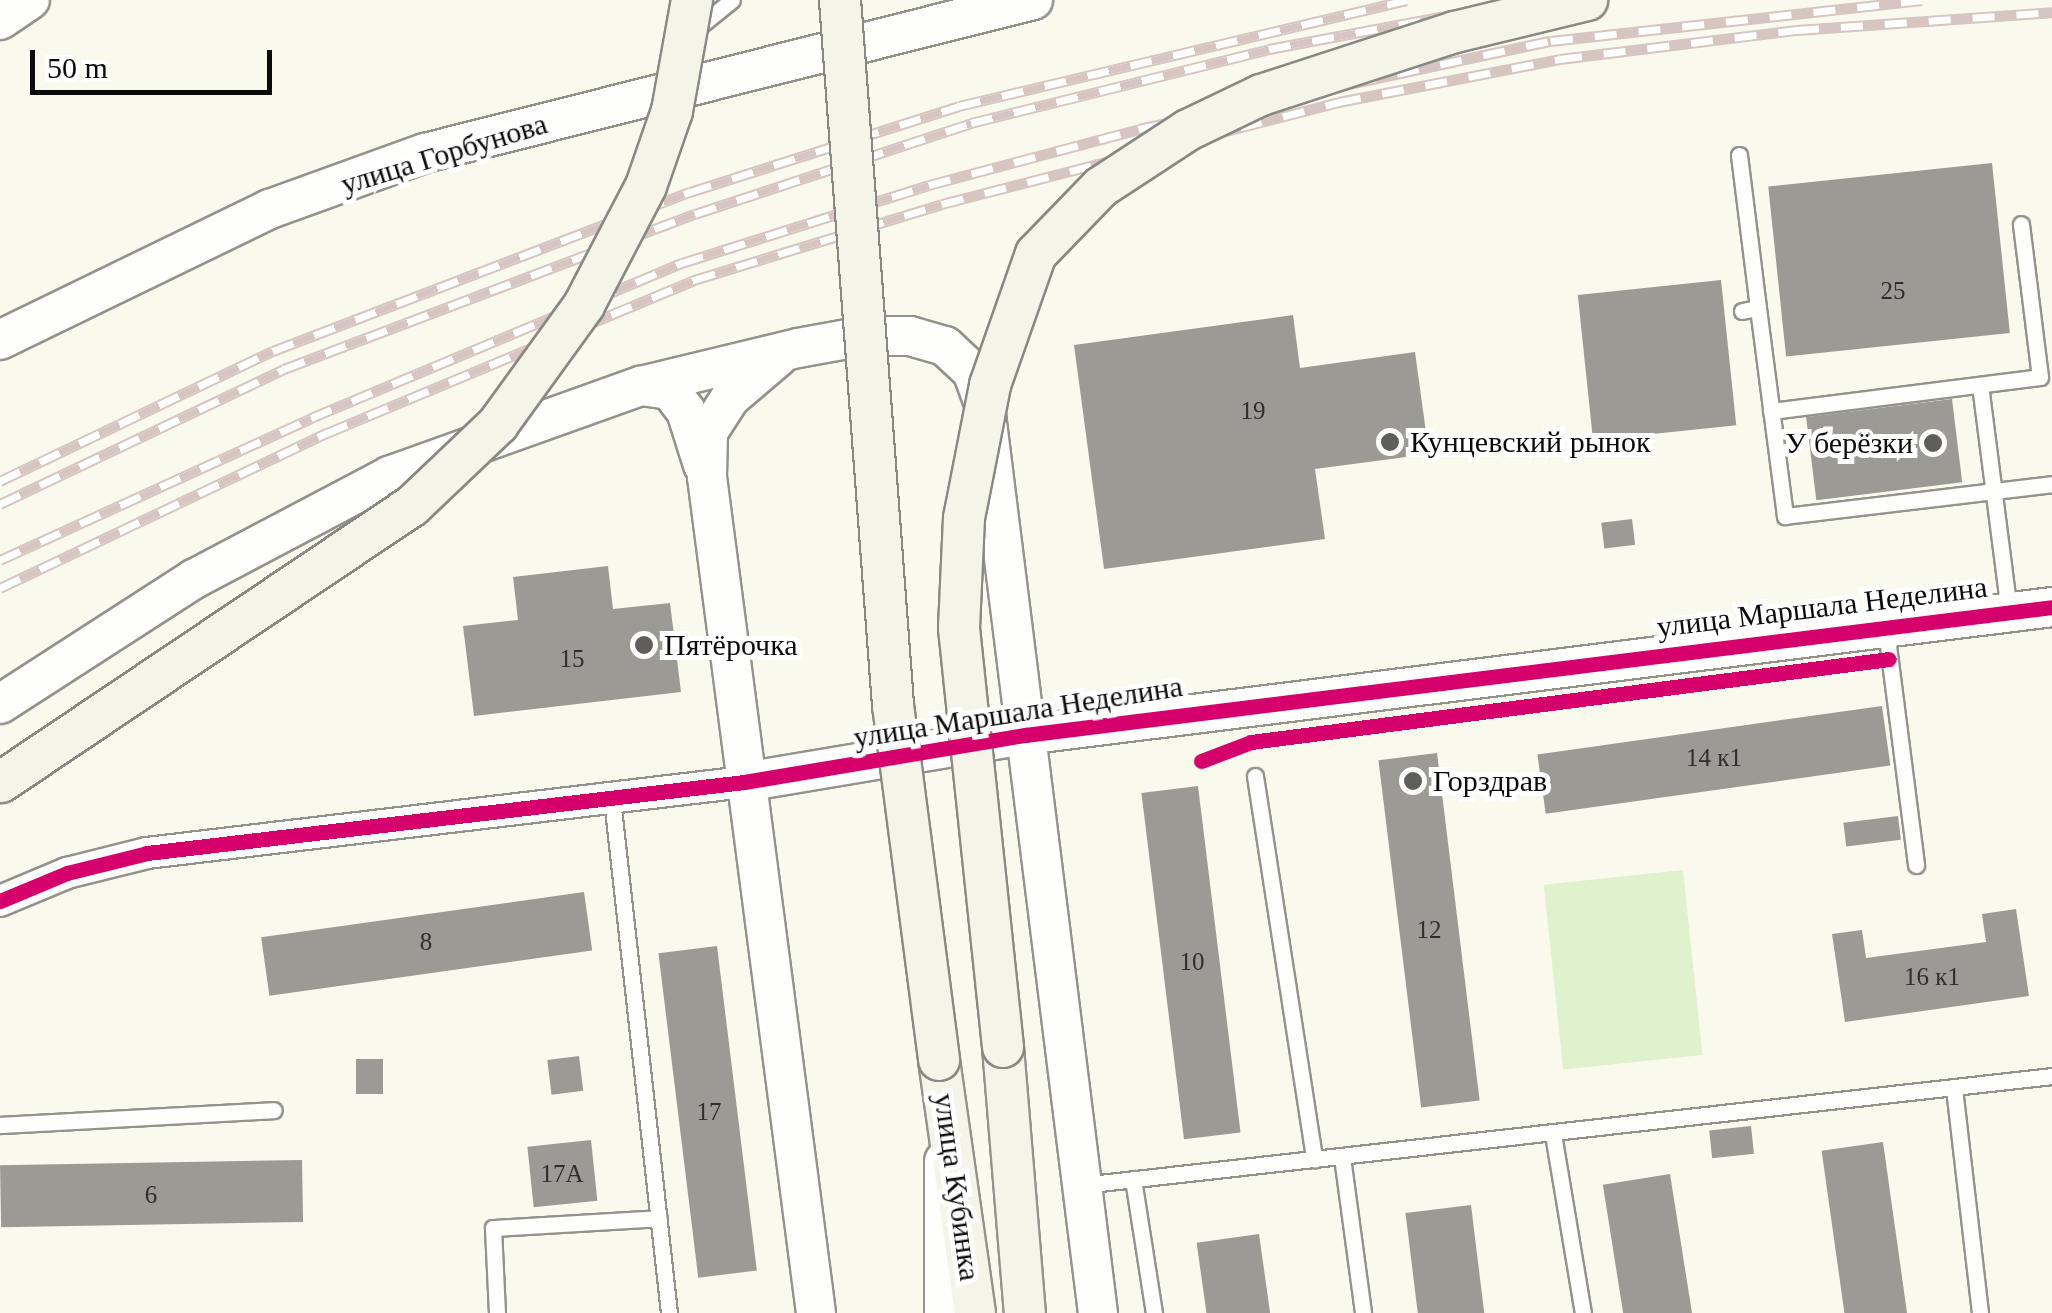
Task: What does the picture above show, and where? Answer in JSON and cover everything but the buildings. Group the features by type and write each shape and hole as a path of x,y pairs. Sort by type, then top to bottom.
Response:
{"main road":[{"path":"1,782 412,506 498,424 584,305 646,186 672,111 692,0"},
{"name":"улица Кубинка","path":"840,0 893,705 947,1124 976,1313"},
{"path":"1025,1313 1003,1047 960,628 964,518 990,385 1036,254 1101,187 1188,130 1262,95 1454,32 1587,0"}],"street":[{"path":"0,20 30,0"},
{"name":"улица Горбунова","path":"0,340 270,210 424,154 1034,0"},
{"path":"0,704 286,526 389,476 641,386 798,348 864,336 910,336 945,346 972,371 985,406 1098,1313"},
{"path":"798,348 766,363 730,398 708,432 707,477 816,1313"},
{"path":"641,386 670,390 686,410 707,477"},
{"name":"улица Маршала Неделина","path":"0,901 67,873 147,853 744,782 1025,736 2052,607"},
{"path":"944,1313 940,1208 947,1124"}],"lane":[{"path":"660,94 668,52 732,0"},
{"path":"1739,155 1750,309 1772,410 1786,516 2052,484"},
{"path":"1772,410 2040,377 2021,224"},
{"path":"1980,385 2009,612"},
{"path":"1885,626 1916,864"},
{"path":"1256,776 1314,1159"},
{"path":"612,799 669,1313"},
{"path":"1080,1186 2052,1076"},
{"path":"1954,1088 1980,1313"},
{"path":"0,1124 274,1110"},
{"path":"1553,1134 1584,1313"},
{"path":"1342,1157 1363,1313"},
{"path":"1133,1179 1154,1313"},
{"path":"497,1313 493,1228 659,1218"}],"green space":[{"path":"1683,870 1702,1055 1563,1070 1544,885"}],"railway":[{"path":"0,481 273,351 690,192 959,106 1407,0"},
{"path":"0,504 284,369 695,214 971,123 1269,49 1532,0"},
{"path":"0,560 311,418 682,263 929,185 1139,129 1551,41 1922,0"},
{"path":"0,588 327,433 694,280 942,204 1339,102 1560,59 1797,30 2052,12"}],"cycle path":[{"path":"0,901 67,873 147,853 744,782 1025,735 2052,607"},
{"path":"1201,761 1251,742 1889,659"}],"place":[{"name":"Кунцевский рынок","path":"1390,442"},
{"name":"У берёзки","path":"1933,443"},
{"name":"Пятёрочка","path":"644,645"},
{"name":"Горздрав","path":"1413,781"}]}
